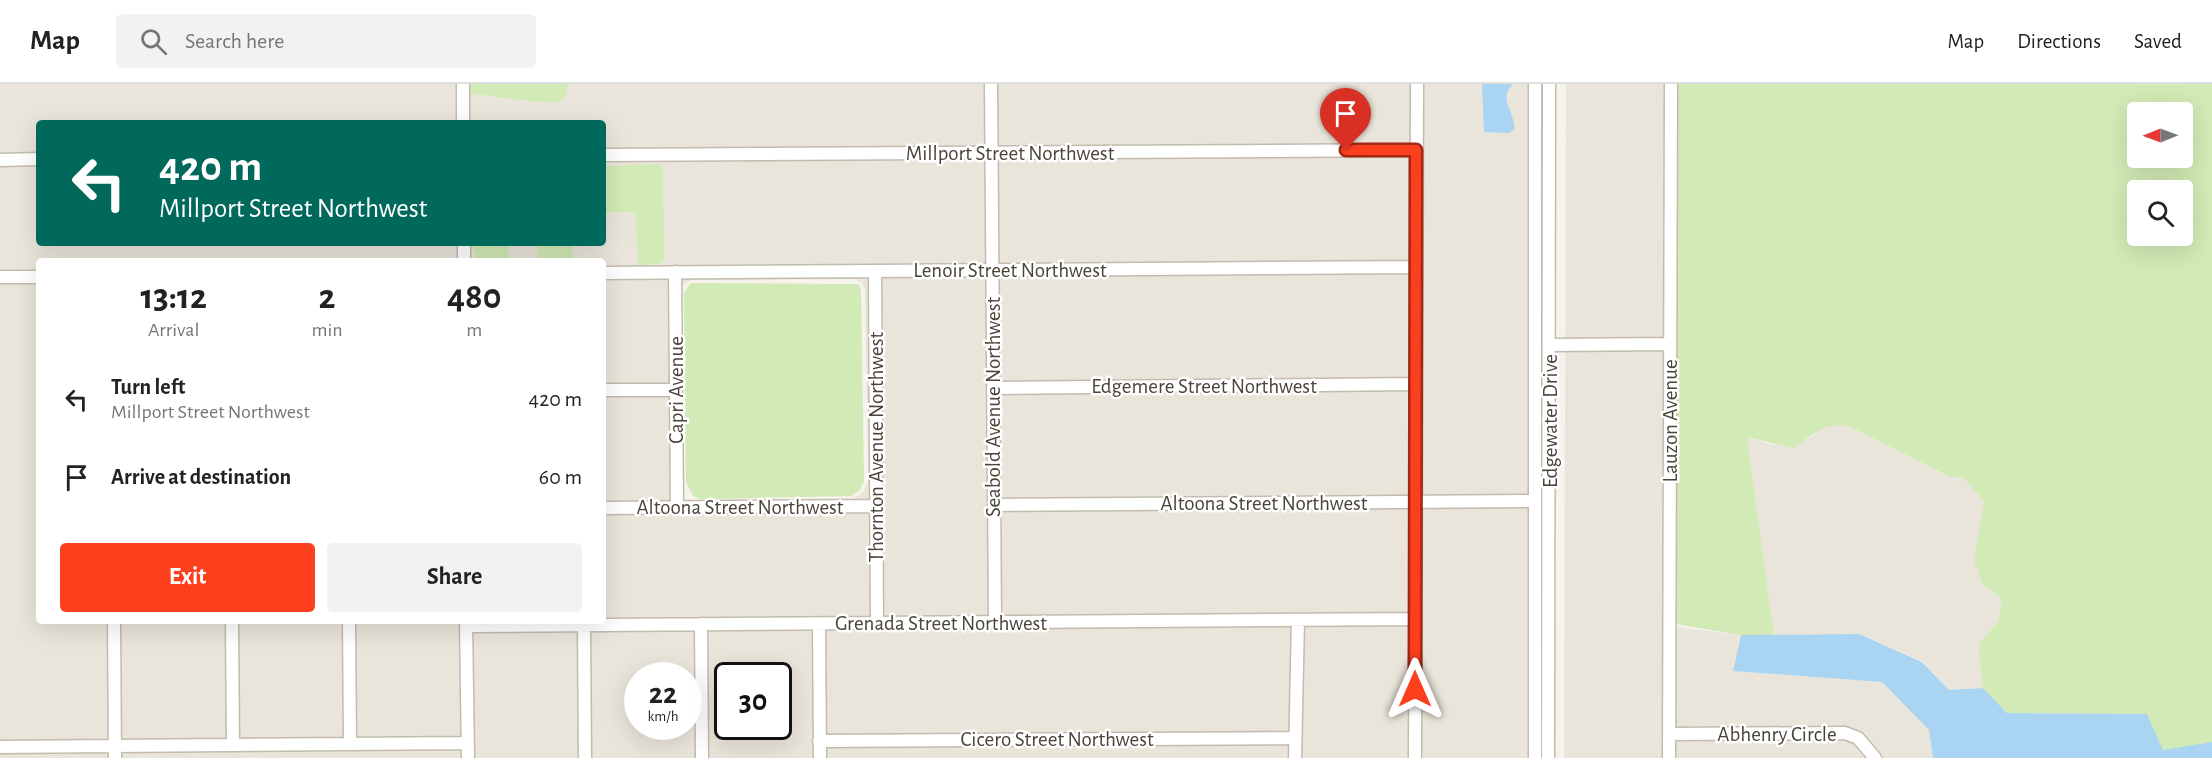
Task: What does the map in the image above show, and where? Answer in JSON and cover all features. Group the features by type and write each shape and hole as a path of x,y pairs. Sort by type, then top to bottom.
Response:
{"street":[{"path":"462,84 463,120"},
{"name":"Seabold Avenue Northwest","path":"991,84 995,622"},
{"path":"1415,758 1417,84"},
{"name":"Edgewater Drive","path":"1535,84 1535,758"},
{"name":"Edgewater Drive","path":"1548,758 1551,345 1549,84"},
{"name":"Lauzon Avenue","path":"1669,758 1671,84"},
{"name":"Millport Street Northwest","path":"606,155 1416,150"},
{"path":"0,160 36,159"},
{"name":"Lenoir Street Northwest","path":"606,273 1416,267"},
{"name":"Thornton Avenue Northwest","path":"875,271 877,623"},
{"name":"Capri Avenue","path":"675,272 677,507"},
{"path":"0,277 36,277"},
{"path":"1551,345 1670,345"},
{"name":"Edgemere Street Northwest","path":"993,387 1416,384"},
{"path":"606,390 676,390"},
{"name":"Altoona Street Northwest","path":"994,505 1535,501"},
{"name":"Altoona Street Northwest","path":"606,508 876,506"},
{"name":"Grenada Street Northwest","path":"525,624 1415,619"},
{"path":"1295,758 1298,620"},
{"path":"114,624 115,752"},
{"path":"232,624 233,745"},
{"path":"349,624 350,744"},
{"path":"466,624 468,758"},
{"path":"701,624 702,758"},
{"path":"819,624 820,758"},
{"path":"584,625 585,758"},
{"name":"Abhenry Circle","path":"1669,734 1845,733 1863,742 1875,758"},
{"name":"Cicero Street Northwest","path":"819,741 1295,738"},
{"path":"0,747 115,752 233,745 467,743"}],"shaded area":[{"path":"0,84 1529,84 1528,758 0,758","holes":["879,267 872,510 672,503 670,277"]},
{"path":"1566,84 1664,84 1664,625 1741,635 1733,671 1882,682 1929,730 1933,758 1564,758"},
{"path":"870,275 871,501 741,502 851,500 863,492 868,481 865,289 862,283 855,279 691,280 684,284 680,292 680,277"},
{"path":"1834,423 1851,427 1949,477 1963,477 1984,502 1975,560 1983,585 2002,599 1998,621 1980,643 1983,688 1949,690 1922,661 1859,634 1774,635 1747,437 1773,445 1810,438 1821,428"}],"green space":[{"path":"469,84 569,84 563,101 557,102 473,94"},
{"path":"1678,84 2212,84 2212,742 2163,751 2147,714 2007,713 1983,688 1979,654 1980,643 1998,621 2002,599 1983,585 1974,560 1984,502 1963,477 1950,477 1851,427 1833,426 1819,430 1792,448 1747,437 1774,635 1741,635 1675,624"},
{"path":"658,164 663,170 664,259 662,263 638,266 636,214 634,212 606,212 606,166"},
{"path":"473,246 508,246 509,258 475,258"},
{"path":"538,246 572,246 573,258 537,258"},
{"path":"691,283 858,284 861,289 864,482 859,491 851,496 700,499 693,496 686,482 684,293"}],"water":[{"path":"1482,84 1513,84 1507,100 1514,130 1509,133 1484,132"},
{"path":"1859,634 1922,662 1949,690 1983,688 2007,713 2147,714 2163,750 2212,742 2212,758 1933,758 1929,730 1882,682 1733,671 1741,635"}],"route":[{"path":"1346,150 1416,150 1415,689"}]}
